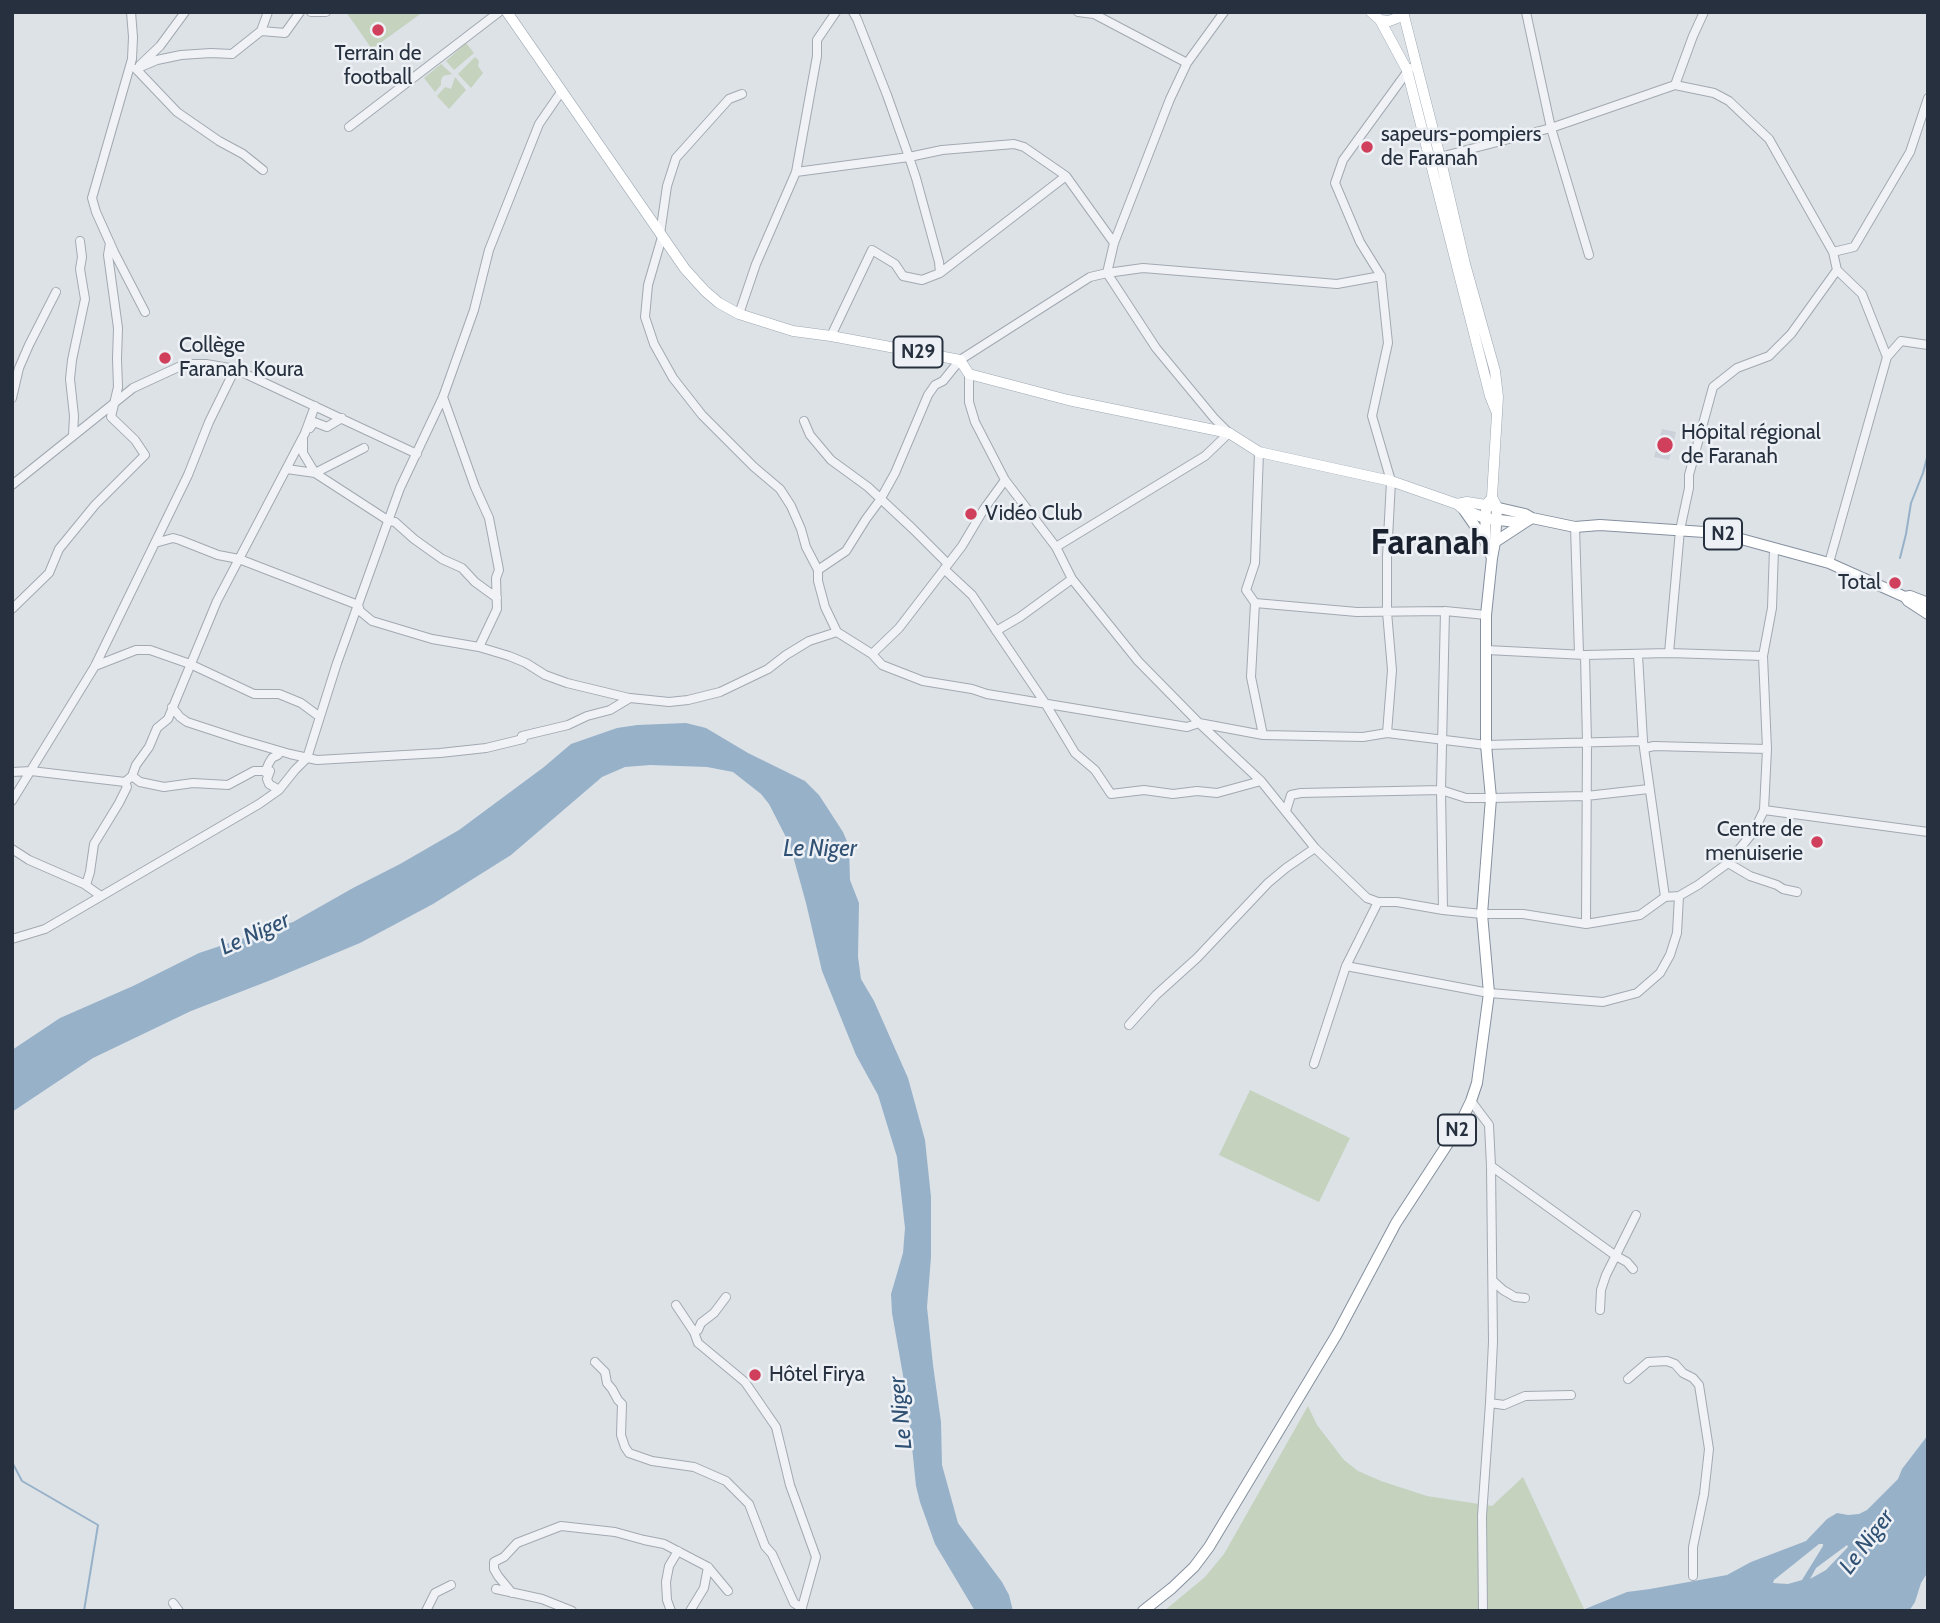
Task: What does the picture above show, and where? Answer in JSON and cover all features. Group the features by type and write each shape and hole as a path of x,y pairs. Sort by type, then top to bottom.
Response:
{"highway":[{"name":"N2","path":"1143,1611 1194,1567 1209,1547 1337,1334 1396,1223 1458,1128 1471,1101 1477,1083 1489,993 1482,914 1490,798 1486,745 1486,615 1492,558 1492,503 1525,514 1528,521"},
{"path":"1461,507 1490,541 1528,521"},
{"name":"N2","path":"1491,519 1575,527 1600,525 1719,533 1829,563 1905,597 1928,614"},
{"name":"N2","path":"1905,597 1910,596 1928,603"}],"main road":[{"name":"N29","path":"507,12 685,269 719,303 739,314 793,331 960,360 969,374 1068,400 1229,433 1259,452 1391,481 1461,507"},
{"path":"1373,15 1393,20 1402,12"},
{"path":"1402,12 1411,67 1495,371 1499,397 1492,503"},
{"path":"1373,15 1411,67"},
{"name":"N2","path":"1491,519 1461,507 1467,502 1492,503"}],"street":[{"path":"131,12 132,59 92,198 110,243 145,312"},
{"path":"136,69 160,46 185,12"},
{"path":"136,69 157,60 181,55 232,54 261,32 268,12"},
{"path":"261,32 285,33 300,12"},
{"path":"311,12 326,12"},
{"path":"349,127 499,12"},
{"path":"739,314 756,264 796,172 817,56 817,40 836,12"},
{"path":"853,12 909,156 933,238 940,273"},
{"path":"1079,12 1095,13 1187,63"},
{"path":"1056,547 1205,456 1229,433 1156,348 1107,272 1114,243 1170,99 1187,63 1224,12"},
{"path":"1526,12 1551,128 1589,255"},
{"path":"1675,85 1704,12"},
{"path":"1387,733 1392,670 1387,612 1391,481 1372,416 1388,343 1381,276 1360,242 1335,183 1343,160 1411,67"},
{"path":"136,69 177,112 263,170"},
{"path":"1435,158 1551,128 1675,85 1714,93 1729,101 1769,139 1833,252 1837,270 1862,294 1887,356"},
{"path":"12,939 45,929 259,803 279,790 307,758 337,663 400,488 443,397 474,310 489,250 539,124 561,92"},
{"path":"742,94 729,99 677,159 667,186 661,236 648,285 645,317 654,344 673,377 702,415 780,489 791,506 806,547 818,570 825,607 838,632 872,654 882,665 923,681 987,694 1187,727 1199,723 1263,735 1363,737 1387,733 1486,745 1587,743 1767,749"},
{"path":"1833,252 1854,247 1910,152 1928,98"},
{"path":"796,172 942,150 1014,144 1024,147 1066,176 1114,243"},
{"path":"831,336 872,250 895,264 903,276 922,280 940,273 1066,176"},
{"path":"73,435 70,379 85,299 80,269 80,241"},
{"path":"12,609 49,573 59,549 95,505 145,455 135,440 111,417 118,387 118,328 108,255 110,243"},
{"path":"818,570 846,551 880,500 935,385 943,381 960,360 1090,277 1143,268 1337,284 1381,276"},
{"path":"1669,653 1689,475 1713,387 1737,368 1769,356 1791,334 1837,270"},
{"path":"12,398 19,368 55,292"},
{"path":"1829,563 1887,356 1901,341 1928,345"},
{"path":"12,485 133,388 185,364 235,369 417,454"},
{"path":"12,801 95,666 188,475 209,422 235,369"},
{"path":"969,374 969,402 975,422 1005,480 1056,547 1072,579 1138,661 1261,781 1315,848 1367,898 1378,902 1482,914 1523,914 1586,924 1640,915 1665,897 1679,896 1698,885 1728,863 1754,831 1764,810 1767,749 1763,656 1772,608 1774,549"},
{"path":"443,397 489,518 499,570 496,578 497,608 479,647"},
{"path":"314,406 302,443 303,453 315,473 389,521 396,522 442,559 462,568 475,582 497,598"},
{"path":"86,886 94,844 125,791 136,765 149,747 157,727 168,719 216,601 305,433 314,422 327,427 342,418"},
{"path":"804,421 810,435 831,460 868,487 913,529 972,596 1045,703 1075,753 1095,770 1111,794 1144,790 1173,794 1197,791 1217,793 1261,781"},
{"path":"287,470 315,473 364,448"},
{"path":"1259,452 1255,562 1246,590 1255,603 1251,677 1263,735"},
{"path":"872,654 899,628 946,567 1005,480"},
{"path":"1575,527 1587,743 1586,924"},
{"path":"155,543 173,538 180,540 218,555 240,559 358,605"},
{"path":"996,631 1072,579"},
{"path":"1255,603 1357,612 1445,611 1486,615"},
{"path":"358,605 360,611 372,621 432,639 479,647 526,663 545,675 567,683 630,698 669,702 720,692 768,669 809,641 838,632"},
{"path":"1443,910 1441,790 1445,611"},
{"path":"95,666 136,650 150,650 190,664 254,694 279,694 301,703 320,717"},
{"path":"1487,650 1763,656"},
{"path":"1638,655 1649,789 1665,897"},
{"path":"172,707 187,722 317,760 486,748 568,725 610,710 630,698"},
{"path":"265,772 279,751"},
{"path":"12,772 31,771 129,779 164,787 193,783 228,785 254,771 270,771 267,779 279,790"},
{"path":"1286,811 1291,796 1301,793 1441,790 1466,798 1490,798 1587,796 1649,789"},
{"path":"1764,810 1928,832"},
{"path":"1129,1025 1268,883 1315,848"},
{"path":"12,849 101,896"},
{"path":"1728,863 1750,876 1797,892"},
{"path":"1346,966 1489,993 1603,1002 1637,993 1660,973 1671,955 1677,933 1679,896"},
{"path":"1314,1063 1346,966 1378,902"},
{"path":"1471,1101 1489,1125 1491,1166 1493,1281 1490,1403 1482,1516 1483,1611"},
{"path":"1491,1166 1627,1262 1633,1269"},
{"path":"1600,1310 1601,1290 1636,1215"},
{"path":"1493,1281 1515,1297 1525,1298"},
{"path":"694,1332 726,1297"},
{"path":"595,1362 605,1372 607,1383 622,1404 621,1435 629,1453 652,1461 694,1468 726,1481 749,1504 765,1546 772,1554 794,1603 801,1609 816,1558 790,1485 776,1427 745,1382 698,1343 676,1305"},
{"path":"1628,1379 1648,1362 1667,1361 1675,1364 1699,1385 1709,1449 1704,1494 1693,1547 1693,1576"},
{"path":"1490,1403 1504,1405 1525,1396 1571,1395"},
{"path":"512,1593 498,1576 494,1562 504,1557 517,1543 561,1526 615,1532 664,1544 708,1567 728,1591"},
{"path":"671,1611 667,1601 666,1582 668,1566 678,1551"},
{"path":"690,1611 704,1588 708,1567"},
{"path":"426,1611 435,1593 451,1585"},
{"path":"496,1589 542,1599 572,1611"},
{"path":"173,1603 179,1611"}],"shaded area":[{"name":"Hôpital régional de Faranah","path":"1662,429 1676,432 1669,460 1654,457"}],"green space":[{"name":"Terrain de football","path":"346,12 423,12 372,49"},
{"path":"466,43 474,53 454,70 446,61"},
{"path":"475,57 483,73 471,88 458,74"},
{"path":"441,64 452,74 443,76 441,85 435,92 424,78"},
{"path":"455,77 466,90 449,109 437,96 445,87 451,89"},
{"path":"1250,1090 1350,1138 1319,1202 1219,1155"},
{"path":"1308,1406 1317,1425 1344,1460 1358,1471 1381,1481 1427,1496 1492,1506 1523,1477 1584,1609 1164,1611 1205,1577 1224,1554"}],"water":[{"name":"Le Niger","path":"686,723 706,728 748,753 805,781 819,795 849,846 850,880 859,903 858,957 861,979 874,1001 908,1078 925,1140 931,1197 931,1257 927,1307 941,1422 942,1465 958,1523 1002,1582 1013,1611 975,1611 935,1544 920,1502 907,1398 892,1313 891,1294 903,1253 905,1228 897,1157 878,1095 856,1055 822,971 790,845 769,804 761,794 733,772 707,767 650,765 625,767 602,777 511,855 433,904 360,943 191,1011 93,1058 12,1112 12,1050 60,1018 199,953 293,922 459,830 571,744 617,728"},
{"name":"Le Niger","path":"1928,1435 1928,1572 1909,1611 1580,1611 1627,1592 1727,1575 1751,1562 1806,1541 1827,1519 1837,1513 1859,1514 1867,1510 1898,1479 1902,1469","holes":["1819,1544 1823,1546 1802,1580 1788,1584 1773,1583","1847,1545 1826,1570 1810,1579 1816,1568"]}],"waterway":[{"path":"1900,558 1911,503 1928,454"},
{"path":"12,1462 22,1481 98,1525 84,1611"}],"place":[{"name":"Terrain de football","path":"378,30"},
{"name":"sapeurs-pompiers de Faranah","path":"1367,147"},
{"name":"Collège Faranah Koura","path":"165,358"},
{"name":"Hôpital régional de Faranah","path":"1665,445"},
{"name":"Vidéo Club","path":"971,514"},
{"name":"Total","path":"1895,583"},
{"name":"Centre de menuiserie","path":"1817,842"},
{"name":"Hôtel Firya","path":"755,1375"}],"district":[{"name":"Faranah","path":"1430,544"}]}
